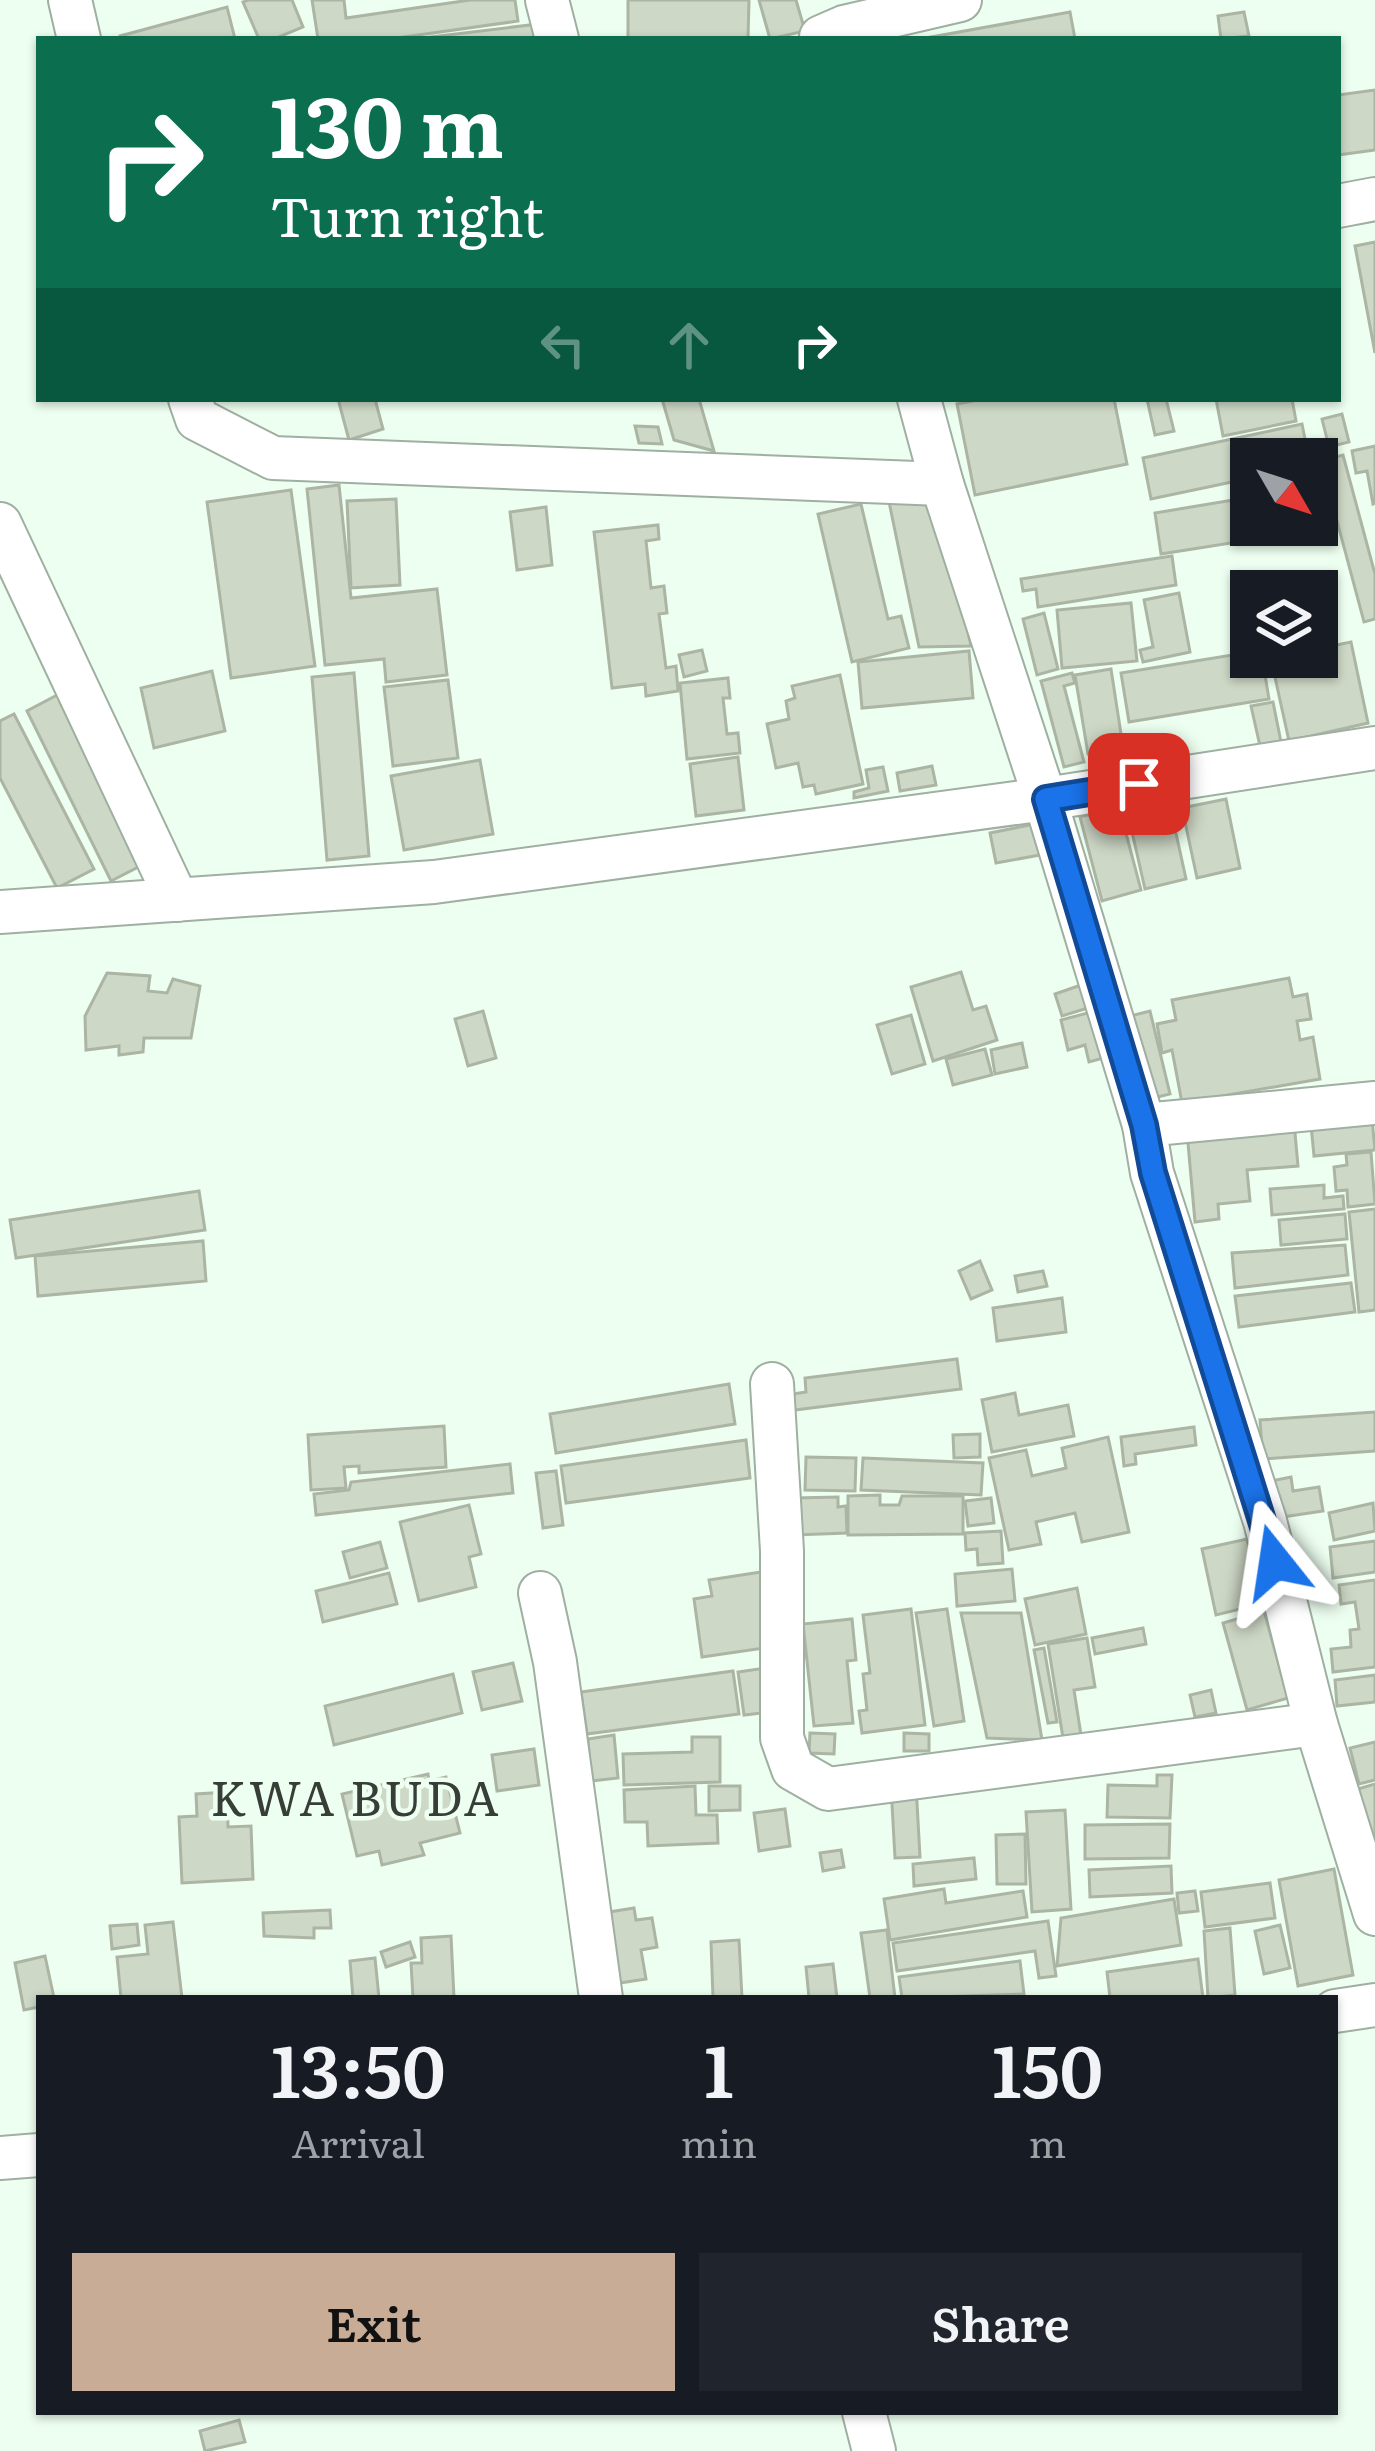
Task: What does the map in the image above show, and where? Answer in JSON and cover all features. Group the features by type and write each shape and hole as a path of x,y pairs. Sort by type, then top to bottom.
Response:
{"street":[{"path":"70,0 78,36"},
{"path":"547,0 556,36"},
{"path":"818,25 866,21 960,0"},
{"path":"1341,205 1375,199"},
{"path":"191,402 196,419 273,458 942,484"},
{"path":"920,402 942,484 1046,799 1144,1125 1153,1173 1265,1521 1316,1724 1375,1914"},
{"path":"0,524 178,900"},
{"path":"0,912 434,882 1046,799 1375,748"},
{"path":"1144,1125 1375,1103"},
{"path":"772,1384 782,1551 782,1738 794,1769 828,1789 1316,1724"},
{"path":"540,1592 555,1661 601,1995"},
{"path":"1338,2011 1375,2005"},
{"path":"0,2158 36,2155"},
{"path":"865,2415 874,2451"}],"building":[{"path":"292,0 303,27 281,36 258,36 243,2"},
{"path":"312,0 344,0 346,18 470,0 515,0 518,21 411,36 318,36"},
{"path":"628,0 749,0 748,36 628,36"},
{"path":"759,0 796,0 805,31 769,36"},
{"path":"227,7 234,36 120,36"},
{"path":"1070,12 1074,36 937,36"},
{"path":"1244,12 1249,36 1221,36 1218,16"},
{"path":"538,24 540,36 439,36"},
{"path":"1375,90 1375,150 1341,155 1341,95"},
{"path":"1375,242 1375,353 1355,246"},
{"path":"339,402 376,402 383,429 349,440"},
{"path":"663,402 700,402 714,451 674,440"},
{"path":"1115,402 1127,464 975,495 957,404"},
{"path":"1148,402 1167,402 1174,431 1155,435"},
{"path":"1217,402 1293,402 1296,421 1223,436"},
{"path":"1342,414 1349,442 1338,445 1338,438 1327,438 1322,419"},
{"path":"1302,424 1305,438 1237,438"},
{"path":"635,426 658,427 662,444 639,443"},
{"path":"1230,439 1230,482 1151,499 1143,458"},
{"path":"1375,446 1373,504 1367,471 1356,473 1352,451"},
{"path":"1343,455 1375,574 1375,619 1364,622 1338,525 1338,456"},
{"path":"339,485 351,598 437,589 447,675 386,682 384,659 325,665 307,489"},
{"path":"291,490 315,666 231,678 207,502"},
{"path":"937,490 971,646 919,647 888,497"},
{"path":"396,499 400,585 351,588 347,501"},
{"path":"1230,500 1230,543 1161,554 1155,513"},
{"path":"861,504 888,619 901,616 909,648 852,662 818,514"},
{"path":"546,507 552,565 517,570 510,512"},
{"path":"658,525 659,539 646,541 651,588 664,586 667,613 659,614 666,668 676,666 678,691 646,696 645,684 612,688 594,532"},
{"path":"1172,556 1176,585 1038,607 1036,589 1023,591 1021,579"},
{"path":"1179,593 1190,652 1143,662 1140,650 1153,647 1144,600"},
{"path":"1131,603 1137,661 1062,668 1057,610"},
{"path":"1044,613 1058,669 1037,675 1023,619"},
{"path":"1351,642 1368,723 1289,741 1275,678 1338,678 1338,645"},
{"path":"702,650 707,671 684,677 679,655"},
{"path":"969,651 973,698 862,708 858,662"},
{"path":"1230,655 1230,678 1266,678 1269,699 1129,722 1121,673"},
{"path":"1111,669 1123,747 1141,744 1143,758 1097,766 1095,753 1088,754 1075,675"},
{"path":"212,671 225,731 154,748 141,688"},
{"path":"354,673 369,856 327,860 312,677"},
{"path":"1072,673 1075,683 1064,686 1084,762 1064,767 1041,681"},
{"path":"840,675 863,784 816,794 814,785 803,787 798,763 776,768 767,724 789,719 786,701 795,698 792,686"},
{"path":"728,678 730,698 723,698 727,734 738,733 740,753 687,759 680,683"},
{"path":"448,680 458,758 393,766 384,687"},
{"path":"61,693 146,863 111,881 27,711"},
{"path":"1273,702 1281,742 1260,746 1251,706"},
{"path":"14,714 94,869 57,888 0,778 0,721"},
{"path":"738,757 744,810 696,816 690,764"},
{"path":"480,760 493,834 404,850 391,776"},
{"path":"932,766 936,785 900,791 897,773"},
{"path":"883,767 888,791 854,798 854,792 869,788 866,770"},
{"path":"1155,795 1158,809 1170,806 1186,879 1145,889 1125,801"},
{"path":"1226,799 1240,868 1197,878 1182,808"},
{"path":"1119,807 1141,890 1102,901 1080,817"},
{"path":"1035,824 1040,855 996,863 990,833"},
{"path":"961,972 973,1010 986,1006 997,1040 933,1061 911,987"},
{"path":"107,973 150,976 148,991 167,993 173,979 200,986 191,1038 144,1038 143,1052 119,1055 119,1046 86,1050 85,1016"},
{"path":"1289,978 1293,997 1307,994 1311,1019 1297,1021 1300,1040 1313,1037 1320,1079 1182,1103 1172,1050 1162,1053 1157,1024 1176,1020 1172,1000"},
{"path":"1081,985 1088,1008 1062,1016 1055,994"},
{"path":"1099,1010 1111,1056 1089,1062 1085,1045 1068,1050 1061,1020"},
{"path":"483,1011 496,1058 468,1066 455,1019"},
{"path":"1150,1011 1170,1094 1146,1100 1126,1017"},
{"path":"911,1015 925,1064 892,1074 877,1025"},
{"path":"1022,1043 1027,1067 995,1074 991,1050"},
{"path":"985,1049 992,1075 953,1085 946,1059"},
{"path":"1371,1108 1375,1150 1314,1156 1310,1115"},
{"path":"1294,1122 1298,1166 1247,1170 1250,1201 1218,1204 1219,1219 1195,1222 1187,1132"},
{"path":"1371,1152 1375,1204 1348,1207 1347,1190 1336,1191 1334,1167 1347,1165 1346,1154"},
{"path":"1324,1185 1324,1198 1343,1196 1344,1209 1272,1215 1270,1189"},
{"path":"199,1191 205,1230 16,1258 10,1220"},
{"path":"1375,1209 1375,1310 1359,1312 1349,1212"},
{"path":"1345,1214 1347,1239 1281,1245 1279,1220"},
{"path":"203,1241 206,1281 38,1296 35,1256"},
{"path":"1345,1245 1348,1275 1235,1288 1232,1253"},
{"path":"980,1261 992,1290 971,1299 959,1271"},
{"path":"1043,1271 1047,1286 1018,1292 1015,1276"},
{"path":"1351,1283 1355,1312 1239,1327 1235,1296"},
{"path":"1062,1298 1066,1332 997,1341 993,1308"},
{"path":"957,1359 961,1389 795,1410 793,1394 806,1392 805,1378"},
{"path":"729,1384 735,1424 556,1453 550,1414"},
{"path":"1015,1393 1019,1415 1068,1405 1074,1436 992,1452 982,1400"},
{"path":"1375,1412 1375,1451 1263,1459 1260,1420"},
{"path":"444,1426 446,1467 359,1473 359,1466 344,1467 346,1488 311,1490 308,1435"},
{"path":"1194,1427 1196,1445 1135,1454 1136,1464 1124,1466 1121,1437"},
{"path":"980,1434 980,1457 954,1458 953,1435"},
{"path":"1108,1437 1129,1532 1082,1542 1075,1513 1036,1522 1041,1544 1009,1550 989,1458 1026,1450 1032,1476 1066,1468 1062,1448"},
{"path":"746,1440 750,1478 566,1503 561,1466"},
{"path":"806,1457 856,1458 855,1491 805,1490"},
{"path":"863,1458 983,1463 981,1495 861,1490"},
{"path":"510,1464 513,1493 316,1515 314,1494 349,1490 351,1482"},
{"path":"556,1471 563,1525 543,1528 536,1473"},
{"path":"1291,1477 1293,1491 1319,1487 1323,1511 1276,1518 1271,1481"},
{"path":"880,1495 880,1505 899,1505 902,1496 963,1496 963,1534 848,1535 848,1496"},
{"path":"838,1497 838,1507 846,1506 847,1533 795,1535 794,1498"},
{"path":"991,1498 994,1523 968,1526 965,1501"},
{"path":"1373,1503 1375,1531 1334,1540 1329,1513"},
{"path":"469,1505 481,1554 469,1557 476,1587 419,1601 400,1522"},
{"path":"1001,1531 1003,1563 978,1565 977,1549 966,1550 965,1533"},
{"path":"1247,1539 1261,1604 1216,1615 1202,1549"},
{"path":"1375,1541 1375,1572 1333,1578 1330,1547"},
{"path":"380,1542 387,1568 350,1578 343,1552"},
{"path":"1012,1569 1015,1601 957,1606 955,1574"},
{"path":"761,1572 771,1647 702,1657 694,1599 712,1596 709,1580"},
{"path":"389,1573 397,1604 323,1622 316,1591"},
{"path":"1375,1580 1375,1667 1333,1672 1331,1649 1351,1647 1350,1630 1359,1629 1355,1602 1341,1604 1339,1585"},
{"path":"1077,1588 1086,1634 1035,1645 1025,1599"},
{"path":"911,1609 925,1725 862,1733 859,1711 867,1710 863,1674 870,1673 863,1615"},
{"path":"947,1609 964,1721 934,1726 916,1613"},
{"path":"1264,1611 1288,1698 1247,1710 1223,1623"},
{"path":"961,1613 1021,1613 1042,1740 987,1738"},
{"path":"852,1619 856,1660 847,1661 853,1723 814,1726 803,1624"},
{"path":"1143,1628 1146,1644 1095,1654 1092,1638"},
{"path":"1087,1638 1095,1687 1074,1690 1081,1735 1063,1738 1048,1644"},
{"path":"1044,1648 1057,1722 1048,1723 1034,1650"},
{"path":"513,1663 522,1701 482,1710 473,1672"},
{"path":"765,1668 771,1712 744,1715 738,1672"},
{"path":"733,1671 739,1714 587,1734 581,1692"},
{"path":"453,1674 462,1713 334,1745 325,1706"},
{"path":"1375,1675 1375,1702 1337,1706 1335,1680"},
{"path":"1211,1690 1216,1713 1195,1717 1190,1695"},
{"path":"810,1733 835,1734 834,1754 809,1753"},
{"path":"904,1733 929,1734 929,1751 904,1751"},
{"path":"614,1735 618,1778 591,1781 588,1739"},
{"path":"692,1737 720,1737 720,1782 624,1785 623,1754 692,1752"},
{"path":"1375,1742 1375,1780 1359,1784 1350,1748"},
{"path":"534,1749 539,1785 497,1791 492,1755"},
{"path":"428,1774 429,1781 446,1777 460,1833 420,1843 424,1855 382,1865 379,1851 357,1856 342,1794"},
{"path":"1157,1775 1172,1775 1170,1818 1107,1817 1108,1785 1157,1786"},
{"path":"1375,1784 1375,1844 1344,1793"},
{"path":"916,1785 920,1857 895,1858 891,1786"},
{"path":"695,1786 696,1815 717,1815 718,1843 648,1846 647,1822 625,1822 624,1790"},
{"path":"709,1786 740,1786 740,1810 709,1811"},
{"path":"227,1792 228,1827 251,1826 253,1879 182,1883 179,1817 197,1816 196,1794"},
{"path":"785,1809 790,1846 759,1851 754,1813"},
{"path":"1065,1810 1071,1909 1032,1912 1026,1812"},
{"path":"1170,1824 1169,1858 1085,1859 1085,1825"},
{"path":"1025,1834 1026,1884 997,1884 996,1835"},
{"path":"841,1850 844,1867 823,1871 820,1853"},
{"path":"974,1858 976,1879 914,1886 913,1864"},
{"path":"1171,1866 1172,1893 1090,1897 1089,1870"},
{"path":"1334,1869 1353,1975 1298,1986 1279,1880"},
{"path":"1270,1883 1275,1918 1205,1927 1201,1892"},
{"path":"944,1889 946,1903 1023,1891 1027,1917 890,1940 884,1899"},
{"path":"1195,1891 1198,1911 1179,1913 1177,1893"},
{"path":"1174,1899 1181,1945 1057,1966 1061,1918"},
{"path":"634,1908 636,1920 652,1918 657,1947 641,1950 646,1979 620,1983 609,1912"},
{"path":"330,1910 331,1928 314,1928 314,1938 264,1936 263,1913"},
{"path":"1048,1921 1056,1976 1039,1978 1035,1951 897,1971 893,1943"},
{"path":"173,1922 182,1995 121,1995 117,1957 148,1954 145,1925"},
{"path":"137,1924 139,1945 112,1949 110,1926"},
{"path":"1280,1925 1290,1968 1264,1974 1255,1931"},
{"path":"1230,1928 1235,1995 1208,1995 1204,1931"},
{"path":"887,1930 895,1995 870,1995 861,1933"},
{"path":"451,1936 454,1995 413,1995 411,1963 422,1963 421,1938"},
{"path":"739,1940 742,1995 713,1995 711,1942"},
{"path":"410,1942 415,1957 386,1967 381,1952"},
{"path":"45,1956 53,1995 36,1995 36,2008 24,2010 15,1963"},
{"path":"375,1958 379,1995 353,1995 350,1961"},
{"path":"1198,1959 1203,1995 1110,1995 1107,1972"},
{"path":"1020,1961 1024,1994 902,1995 899,1977"},
{"path":"833,1964 837,1995 809,1995 806,1967"},
{"path":"239,2420 245,2442 205,2451 200,2431"}],"district":[{"name":"KWA BUDA","path":"356,1799"}],"route":[{"path":"1139,784 1046,799 1144,1125 1153,1173 1275,1562"}]}
